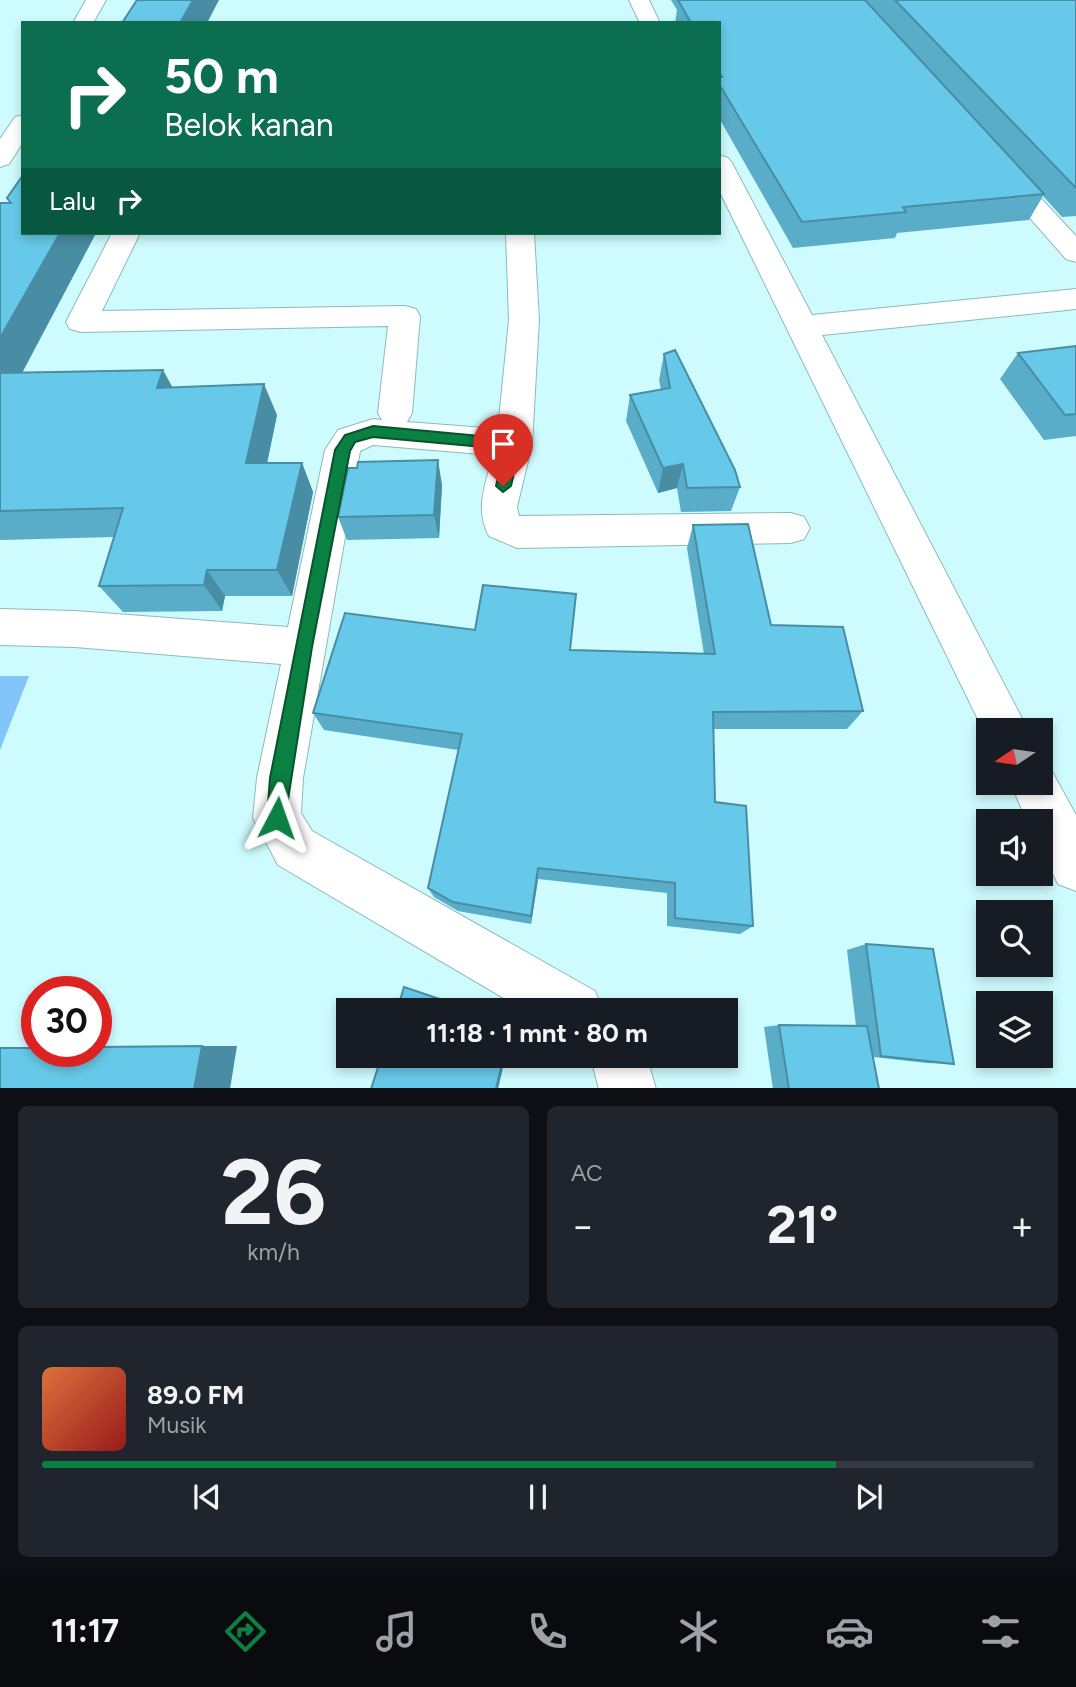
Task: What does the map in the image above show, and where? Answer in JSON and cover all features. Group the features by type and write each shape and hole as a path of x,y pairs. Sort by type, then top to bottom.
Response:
{"street":[{"path":"84,21 96,0"},
{"path":"639,0 649,21"},
{"path":"0,159 21,125"},
{"path":"985,152 1076,253"},
{"path":"721,167 1000,718"},
{"path":"125,235 81,322 405,316 395,413"},
{"path":"520,235 524,320 514,444 498,507 502,525 517,532 791,528"},
{"path":"800,327 1076,299"},
{"path":"514,444 373,432 350,439 343,450 280,778 277,818 295,848 555,998"},
{"path":"0,626 75,629 304,647"},
{"path":"1040,795 1076,866"},
{"path":"622,1068 628,1088"}],"water":[{"path":"0,676 29,676 0,750"}],"building":[{"path":"137,0 193,0 181,21 123,21"},
{"path":"678,0 865,0 1044,194 903,207 906,212 802,222 721,87 721,21 690,21"},
{"path":"895,0 1076,0 1076,188"},
{"path":"21,178 21,235 59,235 0,338 0,203 11,203 7,198"},
{"path":"1076,346 1076,414 1065,415 1018,353"},
{"path":"675,350 735,470 740,487 687,488 683,464 663,468 630,395 670,388 664,354"},
{"path":"163,370 157,388 264,384 246,463 302,463 277,570 207,570 204,585 99,586 123,508 0,511 0,373"},
{"path":"438,460 434,515 338,517 348,468 357,468 358,462"},
{"path":"748,524 771,625 843,627 863,711 713,712 715,802 746,806 753,926 675,918 675,883 538,868 531,916 453,902 428,888 462,734 313,713 345,613 475,630 483,585 576,594 570,650 715,654 693,525"},
{"path":"866,944 933,949 954,1064 881,1056"},
{"path":"404,987 437,998 401,998"},
{"path":"779,1025 867,1026 879,1088 789,1088"},
{"path":"202,1046 194,1088 0,1088 0,1048 21,1048 21,1067 112,1067 112,1047"},
{"path":"378,1068 501,1068 496,1088 371,1088"}],"route":[{"path":"277,818 280,778 304,647 343,450 350,439 373,432 514,444 503,486"}]}
